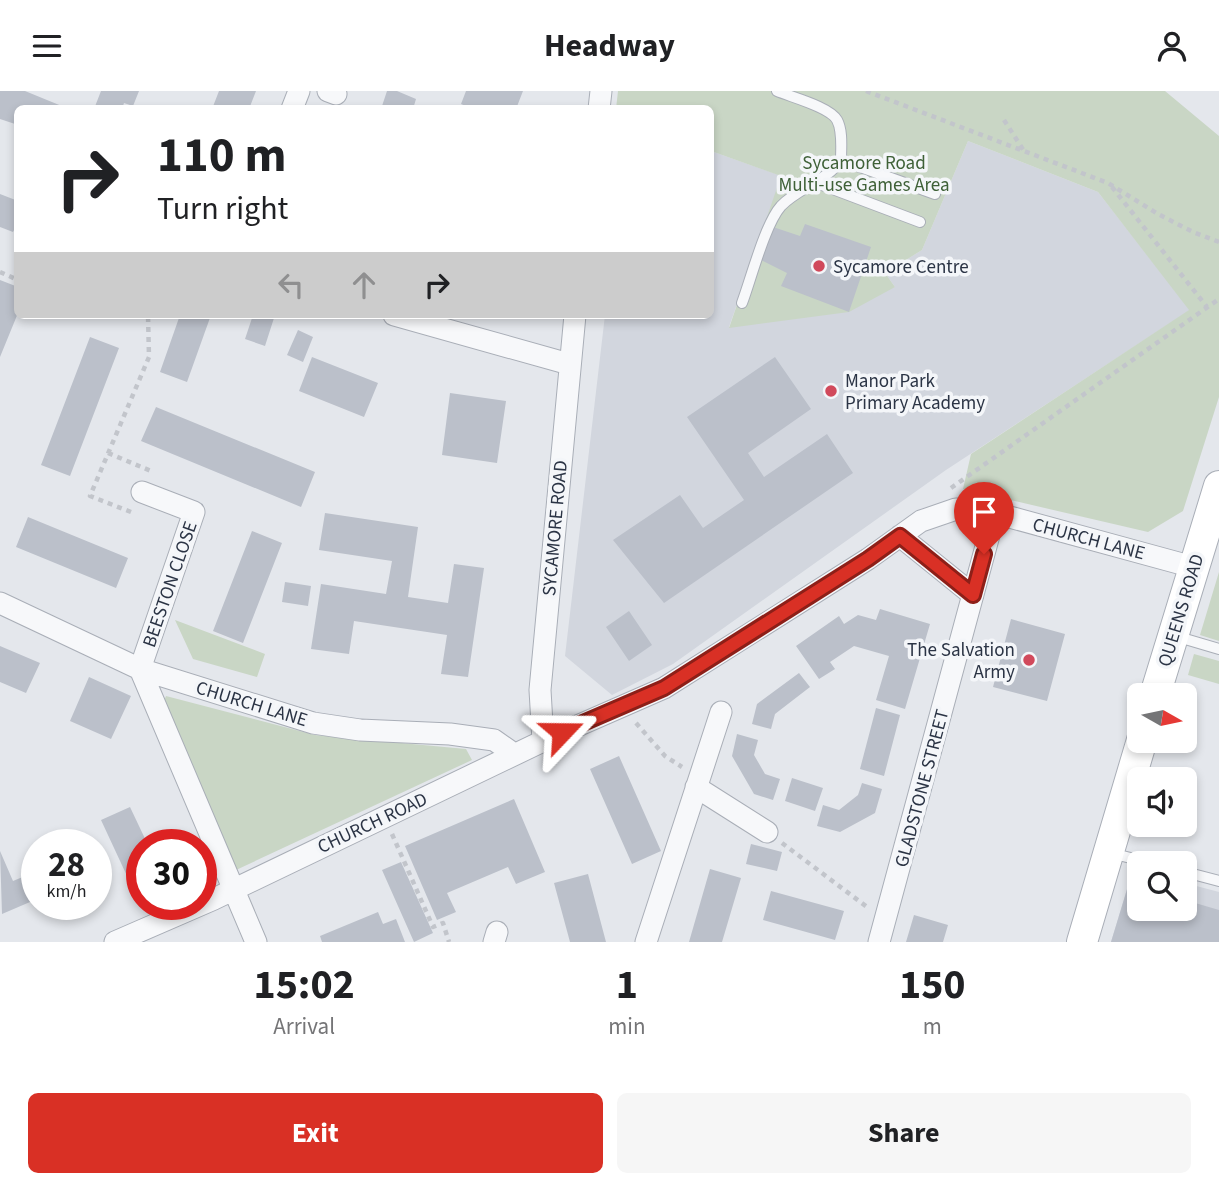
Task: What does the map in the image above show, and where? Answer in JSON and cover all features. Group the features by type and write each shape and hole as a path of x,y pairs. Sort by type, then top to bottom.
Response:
{"main road":[{"name":"QUEENS ROAD","path":"1159,683 1219,486"},
{"path":"1082,942 1138,753"}],"street":[{"path":"413,319 569,364"},
{"name":"SYCAMORE ROAD","path":"543,741 540,690 575,319"},
{"name":"BEESTON CLOSE","path":"140,669 194,512 142,492"},
{"name":"CHURCH LANE","path":"543,741 664,688 868,559 921,521 956,509 995,513 1193,567"},
{"name":"GLADSTONE STREET","path":"879,942 995,513"},
{"path":"900,536 973,595"},
{"name":"CHURCH LANE","path":"0,603 140,669 313,723 360,730 450,734 494,740 514,754"},
{"path":"140,669 256,942"},
{"path":"646,942 721,712"},
{"name":"CHURCH ROAD","path":"116,942 208,902 543,741"},
{"path":"698,782 767,832"}],"lane":[{"path":"742,303 775,215 786,201 836,167 841,160 841,136 837,120 827,110 777,91"},
{"path":"841,160 935,194"},
{"path":"814,182 920,222"},
{"path":"1173,635 1219,649"},
{"path":"1109,852 1127,857"},
{"path":"1197,875 1219,881"}],"path":[{"path":"866,91 1108,183 1158,214 1219,242"},
{"path":"1004,120 1025,152"},
{"path":"1108,183 1207,307"},
{"path":"946,492 1219,299"},
{"path":"108,453 151,470 132,513 90,496 108,453 149,357 148,319"},
{"path":"621,707 665,756 698,782"},
{"path":"384,816 433,927 443,923 449,942"},
{"path":"767,832 885,919"}],"shaded area":[{"name":"Manor Park Primary Academy","path":"968,141 1098,192 1190,310 946,470 673,664 612,695 565,656 605,319 714,319 714,152 782,176 729,327 895,287 885,273 922,250"},
{"path":"1197,886 1219,892 1219,942 1111,942 1127,889 1127,921 1197,921"}],"green space":[{"name":"Sycamore Road Multi-use Games Area","path":"618,91 1165,91 1219,136 1219,397 1183,511 1148,532 963,489 971,454 1189,310 1098,192 968,141 922,250 885,273 895,287 849,312 729,328 781,176 714,152 714,105 616,105"},
{"path":"1219,572 1219,641 1200,635"},
{"path":"175,620 265,654 257,677 193,659"},
{"path":"1194,654 1219,661 1219,684 1188,675"},
{"path":"166,696 315,735 466,749 472,760 236,870 162,706"}],"building":[{"path":"0,91 25,91 59,105 14,105 14,124 0,119"},
{"path":"101,91 139,91 133,105 96,105"},
{"path":"219,91 256,91 251,105 214,105"},
{"path":"387,91 397,91 416,99 414,105 382,105"},
{"path":"466,91 523,91 518,105 461,104"},
{"path":"0,194 14,199 14,230 13,232 0,227"},
{"name":"Sycamore Centre","path":"805,224 871,247 849,312 781,286 787,273 761,260 773,227 800,236"},
{"path":"0,280 14,285 16,319 0,357"},
{"path":"179,319 210,319 187,382 160,372"},
{"path":"252,319 274,319 265,346 245,339"},
{"path":"298,330 313,337 303,362 287,355"},
{"path":"90,337 119,348 70,476 41,465"},
{"path":"312,357 378,383 364,417 299,391"},
{"path":"775,357 811,409 748,453 764,477 827,434 853,473 664,603 613,540 680,495 703,528 744,500 687,417"},
{"path":"450,393 506,401 497,463 442,455"},
{"path":"156,407 315,472 301,507 141,441"},
{"path":"325,513 418,527 408,597 448,603 454,564 484,568 468,677 441,674 447,635 354,621 349,654 311,649 321,584 386,594 392,561 319,550"},
{"path":"28,517 128,558 116,588 16,547"},
{"path":"252,531 282,543 243,643 213,631"},
{"path":"285,582 311,586 308,606 282,602"},
{"path":"880,609 930,624 905,709 876,700 889,656 854,646 830,662 835,669 819,679 796,646 839,616 844,624 858,615 876,620"},
{"path":"629,611 652,645 629,661 606,627"},
{"name":"The Salvation Army","path":"1011,619 1065,634 1047,701 993,687"},
{"path":"0,646 40,663 26,693 0,682"},
{"path":"799,673 810,687 775,714 771,729 752,724 757,704"},
{"path":"89,677 131,696 111,739 70,721"},
{"path":"876,708 900,715 884,776 860,769"},
{"path":"737,734 758,740 754,755 765,774 780,779 773,800 754,794 732,756"},
{"path":"619,756 661,851 632,864 590,769"},
{"path":"792,778 823,788 815,811 785,801"},
{"path":"862,783 882,789 875,813 840,832 817,826 823,805 839,810 858,795"},
{"path":"514,799 545,872 516,884 508,867 447,893 456,912 437,920 405,846"},
{"path":"130,807 140,829 126,829 126,874 112,844 112,829 105,829 101,820"},
{"path":"751,844 782,852 777,871 746,864"},
{"path":"0,851 13,881 21,878 21,906 2,914"},
{"path":"401,862 433,933 414,942 382,870"},
{"path":"710,869 741,878 722,942 689,942"},
{"path":"588,874 606,942 570,942 554,883"},
{"path":"1127,890 1127,921 1197,921 1197,904 1219,910 1219,942 1111,942"},
{"path":"771,891 844,911 835,940 763,920"},
{"path":"378,912 383,924 396,919 405,942 322,942 320,936"},
{"path":"914,915 948,925 943,942 906,942"}],"place":[{"name":"Sycamore Centre","path":"819,266"},
{"name":"Manor Park Primary Academy","path":"831,391"},
{"name":"The Salvation Army","path":"1029,660"}],"route":[{"path":"562,732 664,688 900,536 973,595 984,554"}]}
